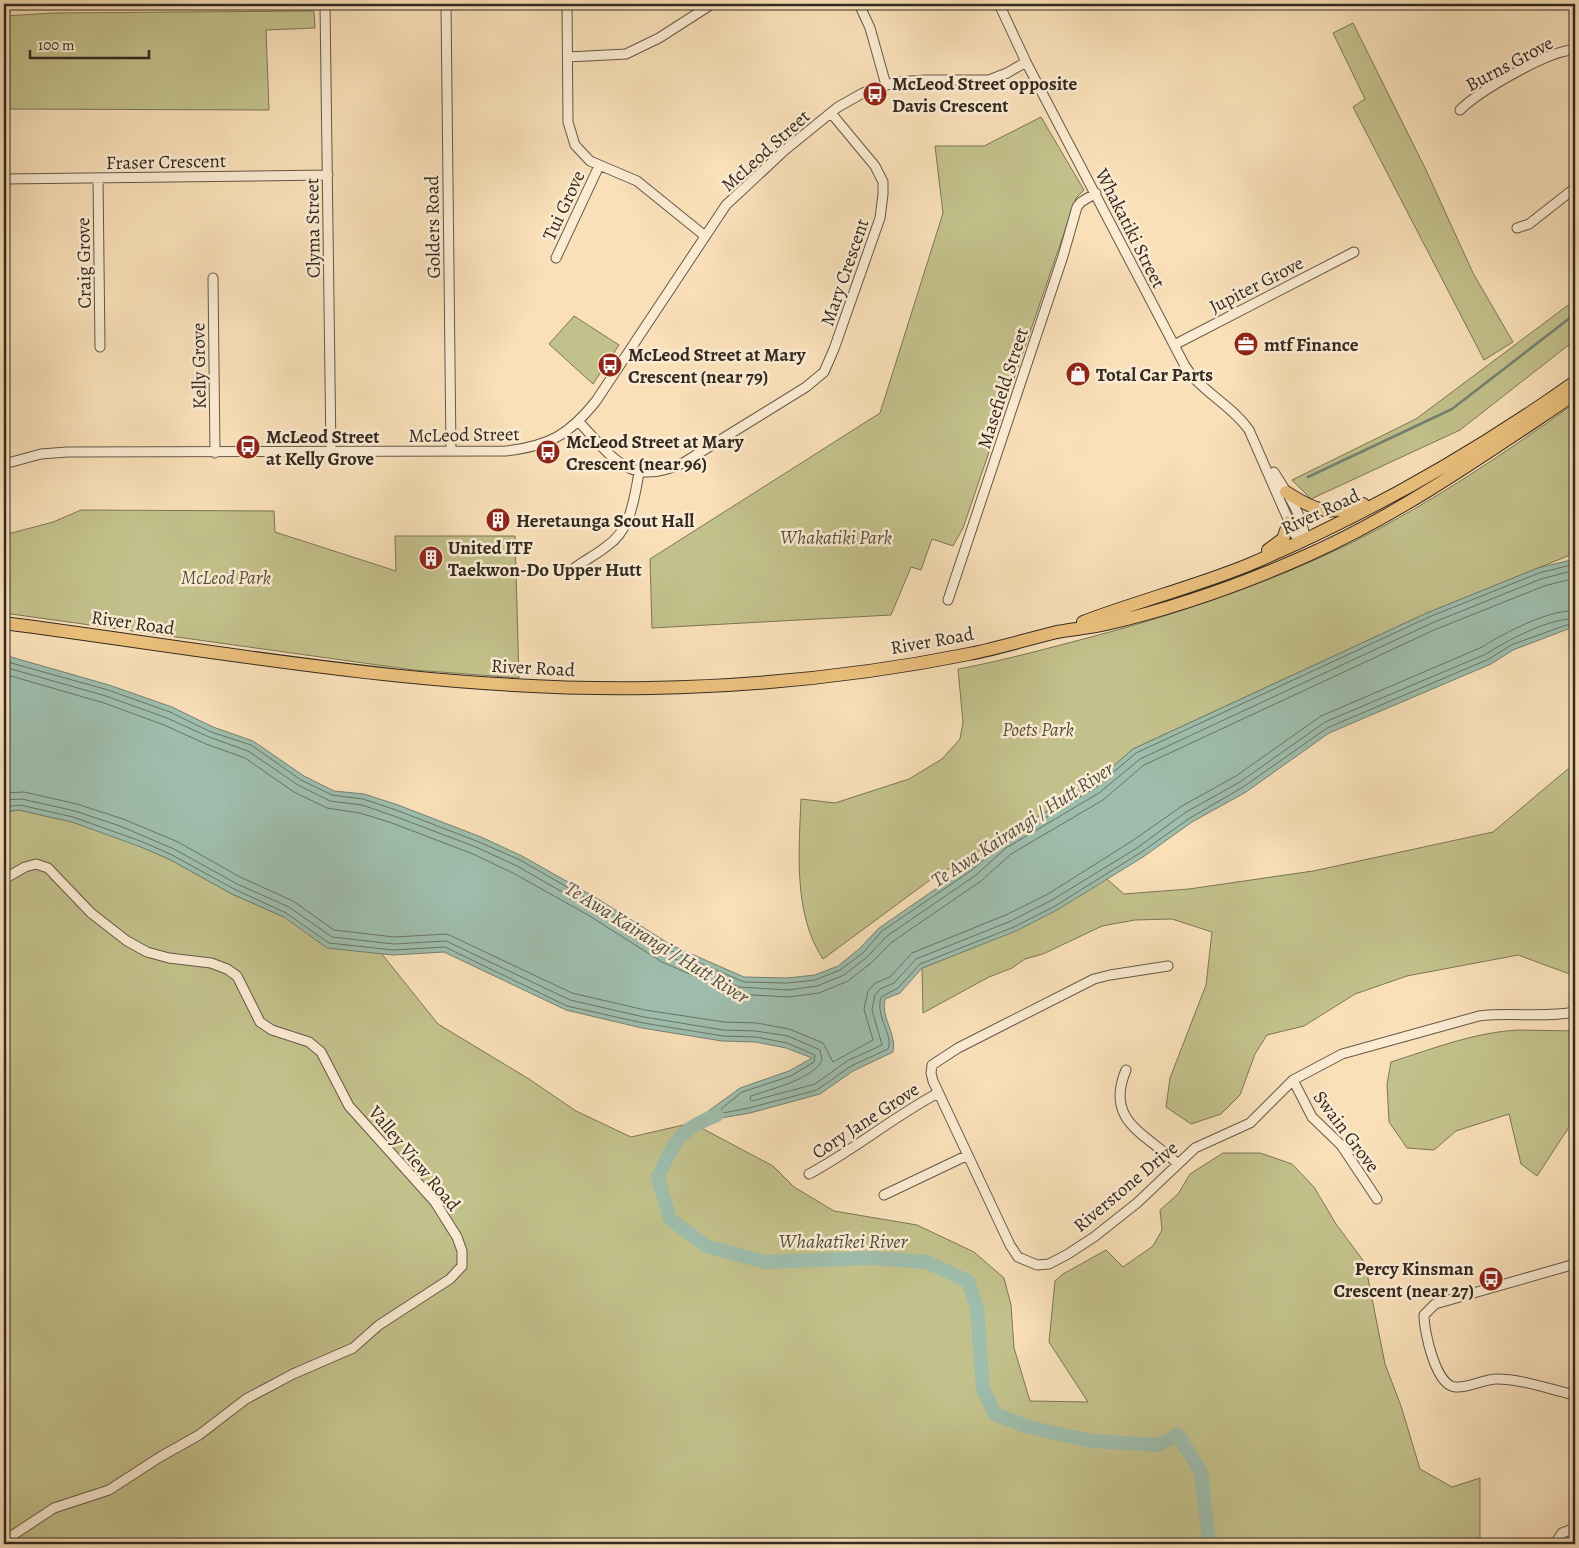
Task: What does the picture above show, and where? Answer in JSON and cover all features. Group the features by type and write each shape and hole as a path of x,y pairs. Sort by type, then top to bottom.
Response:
{"highway":[{"name":"River Road","path":"1060,632 1240,568 1305,539 1404,490 1478,447 1575,382"},
{"name":"River Road","path":"4,623 424,678 512,685 610,688 688,687 831,675 972,653 1060,632 1104,624 1187,602 1259,576 1310,554 1408,504 1464,470 1483,455 1575,394"},
{"path":"1286,492 1307,506 1318,510 1337,511 1348,509 1414,478 1486,440"},
{"path":"1157,609 1294,553 1302,547 1305,539 1323,539 1483,455"},
{"path":"1186,587 1198,579 1277,545 1283,539 1289,522"}],"street":[{"name":"Clyma Street","path":"325,4 331,452"},
{"name":"Golders Road","path":"446,4 451,451"},
{"path":"567,4 570,133 575,145 583,156 599,166 637,182 705,236"},
{"path":"568,57 626,54 659,38 712,4"},
{"path":"859,4 870,28 886,85"},
{"name":"Whakatiki Street","path":"999,4 1026,62 1174,345 1193,378 1239,415 1286,492 1304,530 1305,539"},
{"name":"Burns Grove","path":"1460,110 1470,99 1496,84 1556,53 1575,50"},
{"name":"McLeod Street","path":"4,464 41,454 67,452 506,451 536,447 557,438 578,422 596,401 705,236 737,193 831,113 862,93 886,85 925,80 989,80 1026,62"},
{"name":"Mary Crescent","path":"639,473 666,472 683,463 806,387 819,377 828,365 880,218 884,194 883,182 875,166 831,113"},
{"name":"Tui Grove","path":"556,258 599,166"},
{"name":"Fraser Crescent","path":"4,179 328,176"},
{"name":"Craig Grove","path":"98,178 100,347"},
{"path":"1517,228 1529,224 1575,188"},
{"name":"Masefield Street","path":"948,600 1077,208 1081,202 1096,193"},
{"name":"Jupiter Grove","path":"1174,345 1354,252"},
{"name":"Kelly Grove","path":"213,278 215,453"},
{"path":"572,570 609,546 618,536 631,511 639,473 615,460 578,422"},
{"name":"Whakatiki Street","path":"1259,448 1295,534 1305,539"},
{"name":"Valley View Road","path":"4,880 25,866 36,864 48,868 91,913 128,941 147,952 170,958 211,964 227,969 237,976 260,1022 272,1030 310,1042 321,1052 349,1106 435,1202 457,1237 462,1252 462,1266 450,1279 379,1325 353,1348 293,1374 246,1400 199,1435 160,1457 110,1490 54,1508 4,1542"},
{"name":"Riverstone Drive","path":"1168,966 1094,979 943,1056 936,1061 931,1069 931,1077 938,1093 1014,1252 1024,1260 1040,1266 1058,1260 1094,1237 1148,1193 1203,1143 1250,1123 1293,1080 1342,1054 1479,1016 1500,1013 1562,1015 1575,1012"},
{"path":"1126,1070 1120,1096 1126,1120 1178,1164"},
{"name":"Swain Grove","path":"1293,1080 1312,1117 1341,1145 1377,1199"},
{"name":"Cory Jane Grove","path":"809,1174 846,1155 893,1120 938,1093"},
{"path":"884,1195 968,1155"},
{"path":"1575,1264 1434,1304 1424,1315 1424,1328 1439,1375 1444,1383 1453,1388 1468,1387 1495,1379 1575,1396"},
{"path":"1555,1544 1562,1533 1575,1528"}],"green space":[{"path":"314,11 315,28 266,30 269,110 4,109 4,16 53,13"},
{"path":"1353,23 1426,170 1473,273 1513,342 1484,360 1353,107 1365,99 1333,33"},
{"name":"Whakatiki Park","path":"1041,117 1084,190 1076,198 963,528 953,546 932,539 921,570 911,567 891,615 652,628 650,559 880,413 943,213 935,146 984,146"},
{"path":"1575,300 1575,340 1460,430 1311,499 1292,480 1416,419"},
{"path":"574,316 619,345 593,384 549,344"},
{"name":"Poets Park","path":"1575,403 1575,553 1427,613 1133,749 1093,784 930,880 823,959 813,941 802,902 799,861 801,799 835,803 909,779 942,759 960,739 963,722 958,669 1029,653 1181,611 1253,585 1323,556 1357,540 1441,493 1496,458"},
{"name":"McLeod Park","path":"81,510 274,511 275,532 396,571 395,536 515,536 519,678 414,670 4,613 4,535 53,522"},
{"path":"1575,763 1575,976 1518,955 1407,976 1355,994 1304,1026 1267,1035 1255,1054 1240,1095 1221,1114 1191,1124 1166,1107 1170,1078 1206,985 1212,932 1172,919 1135,920 1102,926 1043,954 1025,959 1012,968 989,977 923,1013 922,968 975,947 1101,874 1124,894 1189,889 1313,871 1493,832"},
{"path":"19,810 72,822 116,836 169,859 232,894 322,934 377,948 438,1024 529,1079 576,1111 631,1137 692,1123 773,1166 794,1187 834,1211 917,1225 974,1252 1004,1278 1011,1305 1014,1348 1030,1401 1088,1402 1049,1342 1055,1281 1063,1274 1106,1250 1123,1267 1153,1246 1162,1230 1160,1210 1178,1194 1190,1174 1223,1153 1260,1153 1292,1164 1314,1187 1336,1224 1365,1263 1385,1364 1401,1406 1420,1469 1452,1487 1480,1478 1480,1544 4,1544 4,812"},
{"path":"1519,1030 1575,1031 1575,1118 1537,1176 1521,1164 1509,1114 1456,1131 1434,1150 1407,1148 1389,1122 1387,1084 1391,1062 1486,1034"}],"water":[{"name":"Te Awa Kairangi / Hutt River","path":"1575,559 1575,630 1568,629 1513,650 1491,664 1329,733 1246,792 1192,822 1143,857 1057,910 1016,931 922,968 900,993 885,999 885,1012 893,1038 893,1052 853,1071 820,1094 750,1113 692,1123 740,1088 789,1071 812,1058 786,1048 756,1042 722,1041 642,1028 566,1010 444,952 393,955 327,948 284,917 232,894 169,859 141,847 72,822 19,810 4,812 4,655 109,685 172,707 213,727 253,741 304,776 334,791 364,794 481,837 522,856 598,899 671,945 744,977 787,978 815,975 838,966 859,949 879,928 969,866 1000,839 1093,784 1133,749 1427,613 1538,568"}],"waterway":[{"path":"1308,477 1452,409 1575,314"},
{"name":"Whakatīkei River","path":"717,1115 694,1126 679,1138 658,1177 670,1219 706,1246 765,1262 873,1258 927,1262 968,1281 977,1308 983,1389 995,1414 1028,1427 1091,1441 1158,1445 1178,1435 1201,1472 1208,1533 1212,1544"}],"place":[{"name":"McLeod Street opposite Davis Crescent","path":"875,94"},
{"name":"mtf Finance","path":"1246,344"},
{"name":"McLeod Street at Mary Crescent (near 79)","path":"610,365"},
{"name":"Total Car Parts","path":"1078,374"},
{"name":"McLeod Street at Kelly Grove","path":"248,447"},
{"name":"McLeod Street at Mary Crescent (near 96)","path":"548,452"},
{"name":"Heretaunga Scout Hall","path":"498,520"},
{"name":"United ITF Taekwon-Do Upper Hutt","path":"431,558"},
{"name":"Percy Kinsman Crescent (near 27)","path":"1491,1279"}]}
